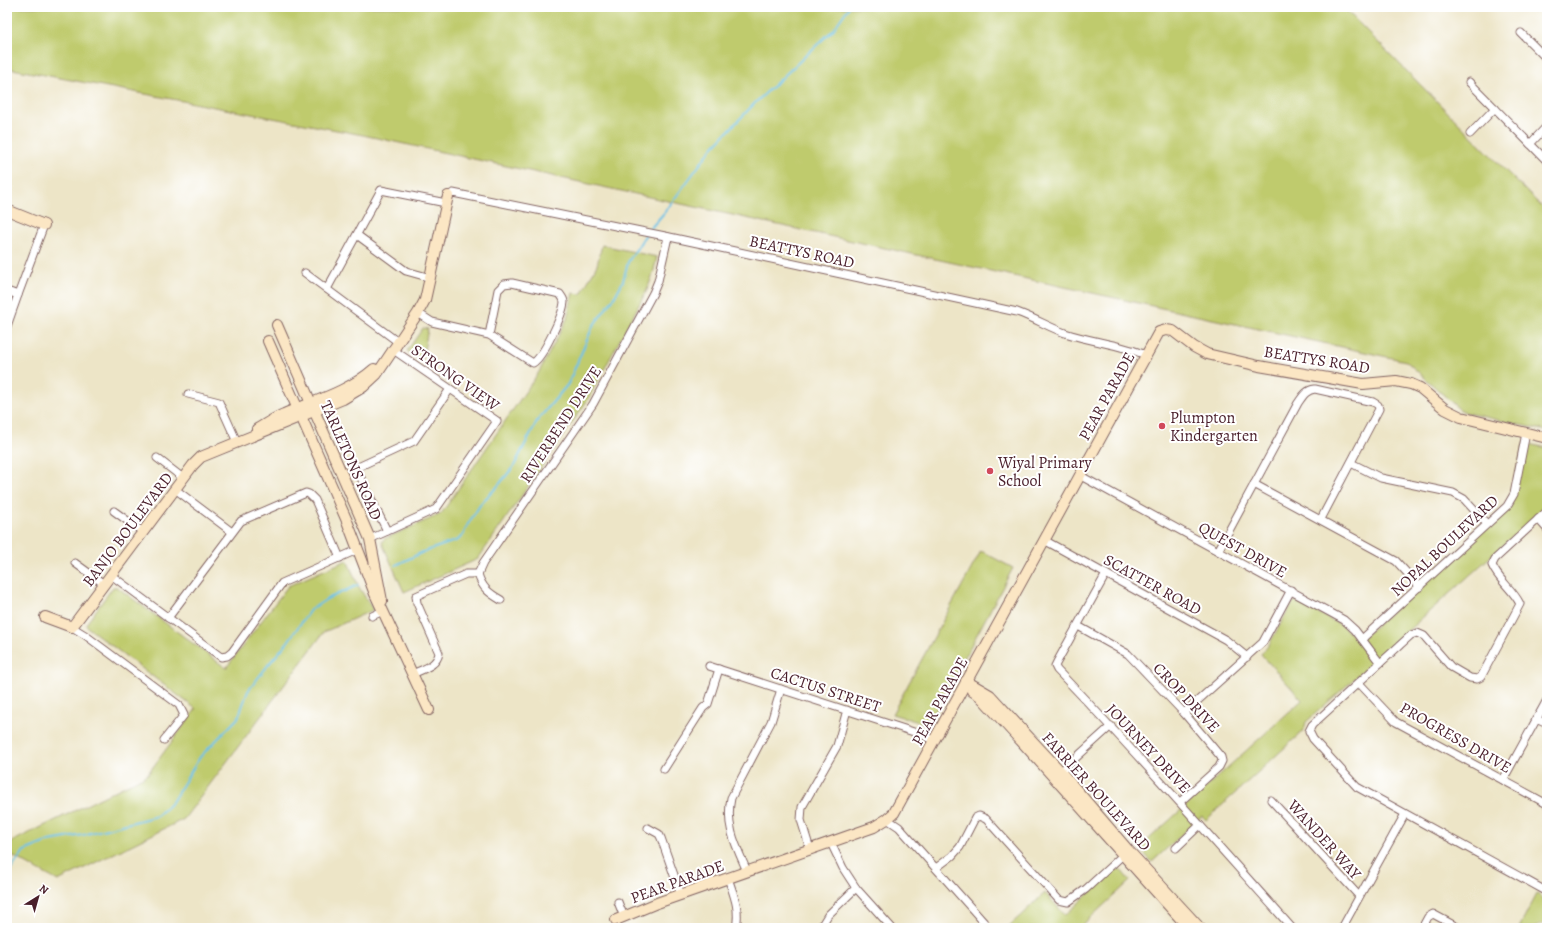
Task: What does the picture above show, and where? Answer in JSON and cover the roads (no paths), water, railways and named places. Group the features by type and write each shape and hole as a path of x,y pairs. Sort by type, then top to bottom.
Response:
{"street":[{"path":"1521,33 1546,57"},
{"path":"1469,82 1547,161"},
{"path":"1470,134 1495,108"},
{"path":"1530,144 1547,126"},
{"name":"BEATTYS ROAD","path":"357,235 381,190 447,199 453,193 668,237 1017,312 1039,320 1066,333 1134,350 1146,355"},
{"name":"BANJO BOULEVARD","path":"72,627 183,478 193,465 202,457 236,442 274,418 343,399 363,387 376,374 418,313 425,300 447,199"},
{"path":"7,210 44,225 7,326"},
{"path":"327,290 357,235 406,271 431,278"},
{"name":"RIVERBEND DRIVE","path":"478,574 483,563 594,404 653,293 658,281 668,237"},
{"name":"STRONG VIEW","path":"305,273 450,389 496,421 436,509 370,539"},
{"path":"418,313 432,322 489,335 533,364 540,356 560,318 564,301 560,294 512,283 504,284 498,290 489,335"},
{"path":"7,291 18,295"},
{"name":"TARLETONS ROAD","path":"277,325 305,409 357,550 375,594 429,710"},
{"name":"BEATTYS ROAD","path":"1154,341 1159,332 1166,330 1173,331 1194,347 1207,354 1259,366 1363,384 1396,381 1411,384 1420,388 1445,409 1461,417 1547,438"},
{"name":"TARLETONS ROAD","path":"268,341 305,409 370,539 383,611"},
{"name":"PEAR PARADE","path":"620,919 747,871 874,827 894,813 1154,341"},
{"path":"387,531 356,468 414,441 450,389"},
{"path":"1218,551 1298,403 1304,394 1310,389 1373,402 1378,405 1379,409 1321,519"},
{"path":"188,394 219,402 236,442"},
{"name":"NOPAL BOULEVARD","path":"1362,639 1420,587 1511,500 1526,433"},
{"path":"157,458 183,478"},
{"path":"1351,462 1381,478 1453,493 1464,499 1487,524"},
{"name":"QUEST DRIVE","path":"1079,475 1344,620 1355,630 1380,663"},
{"path":"1254,484 1396,561 1420,587"},
{"path":"175,489 232,532"},
{"path":"168,618 241,521 306,493 315,500 340,558"},
{"path":"114,511 143,532"},
{"path":"1547,511 1494,559 1492,565 1494,571 1517,597 1520,604 1481,677 1477,679 1470,678 1451,666 1424,636 1417,633 1411,635 1380,663 1312,725 1309,731 1313,739 1357,787 1547,893"},
{"path":"1538,519 1547,529"},
{"name":"SCATTER ROAD","path":"1044,540 1226,640 1247,657"},
{"path":"111,575 221,657 227,656 232,652 282,583 357,550"},
{"path":"75,563 104,584"},
{"path":"412,674 435,663 439,653 416,603 416,596 466,574 478,574 480,584 501,600"},
{"name":"JOURNEY DRIVE","path":"1106,574 1055,666 1057,670 1111,726 1292,928"},
{"path":"1184,713 1266,638 1291,590"},
{"path":"372,616 383,611"},
{"path":"45,617 72,627 85,634 179,704 184,715 164,740"},
{"name":"CROP DRIVE","path":"1078,626 1128,654 1184,713 1219,754 1222,761 1219,768 1180,802"},
{"name":"CACTUS STREET","path":"709,666 847,710 934,740"},
{"path":"664,769 703,708 708,704 719,669"},
{"name":"PROGRESS DRIVE","path":"1358,683 1396,722 1547,804"},
{"name":"FARRIER BOULEVARD","path":"965,684 980,696 1058,775 1126,852 1189,928"},
{"path":"747,871 729,824 729,807 731,798 771,722 781,689"},
{"path":"1503,780 1547,700"},
{"path":"810,849 801,820 802,807 837,746 847,710"},
{"path":"1536,719 1547,724"},
{"path":"1058,775 1111,726"},
{"name":"WANDER WAY","path":"1271,800 1359,896"},
{"path":"1342,928 1405,814"},
{"path":"936,868 952,856 960,847 975,818 979,816 986,819 1059,900 1068,902 1086,889 1126,852"},
{"path":"887,819 899,827 989,928"},
{"path":"1176,848 1200,825"},
{"path":"648,828 658,834 661,838 681,895"},
{"path":"831,843 843,868 856,888 892,928"},
{"name":"FARRIER BOULEVARD","path":"1126,852 1200,928"},
{"path":"728,878 738,908 736,928"},
{"path":"820,928 828,915 856,888"},
{"path":"618,902 620,919"},
{"path":"1422,928 1428,917 1433,914 1459,928"}],"waterway":[{"path":"649,230 664,213 712,148 755,103 833,30 849,7"},
{"path":"396,565 423,552 458,540 463,535 482,502 497,487 514,466 537,421 568,384 593,326 614,298 623,281 628,262 646,234"},
{"path":"7,875 24,851 49,841 83,835 157,816 172,802 200,757 238,718 248,691 287,643 310,610 327,599 358,585"}],"place":[{"name":"Plumpton Kindergarten","path":"1162,426"},
{"name":"Wiyal Primary School","path":"990,471"}]}
